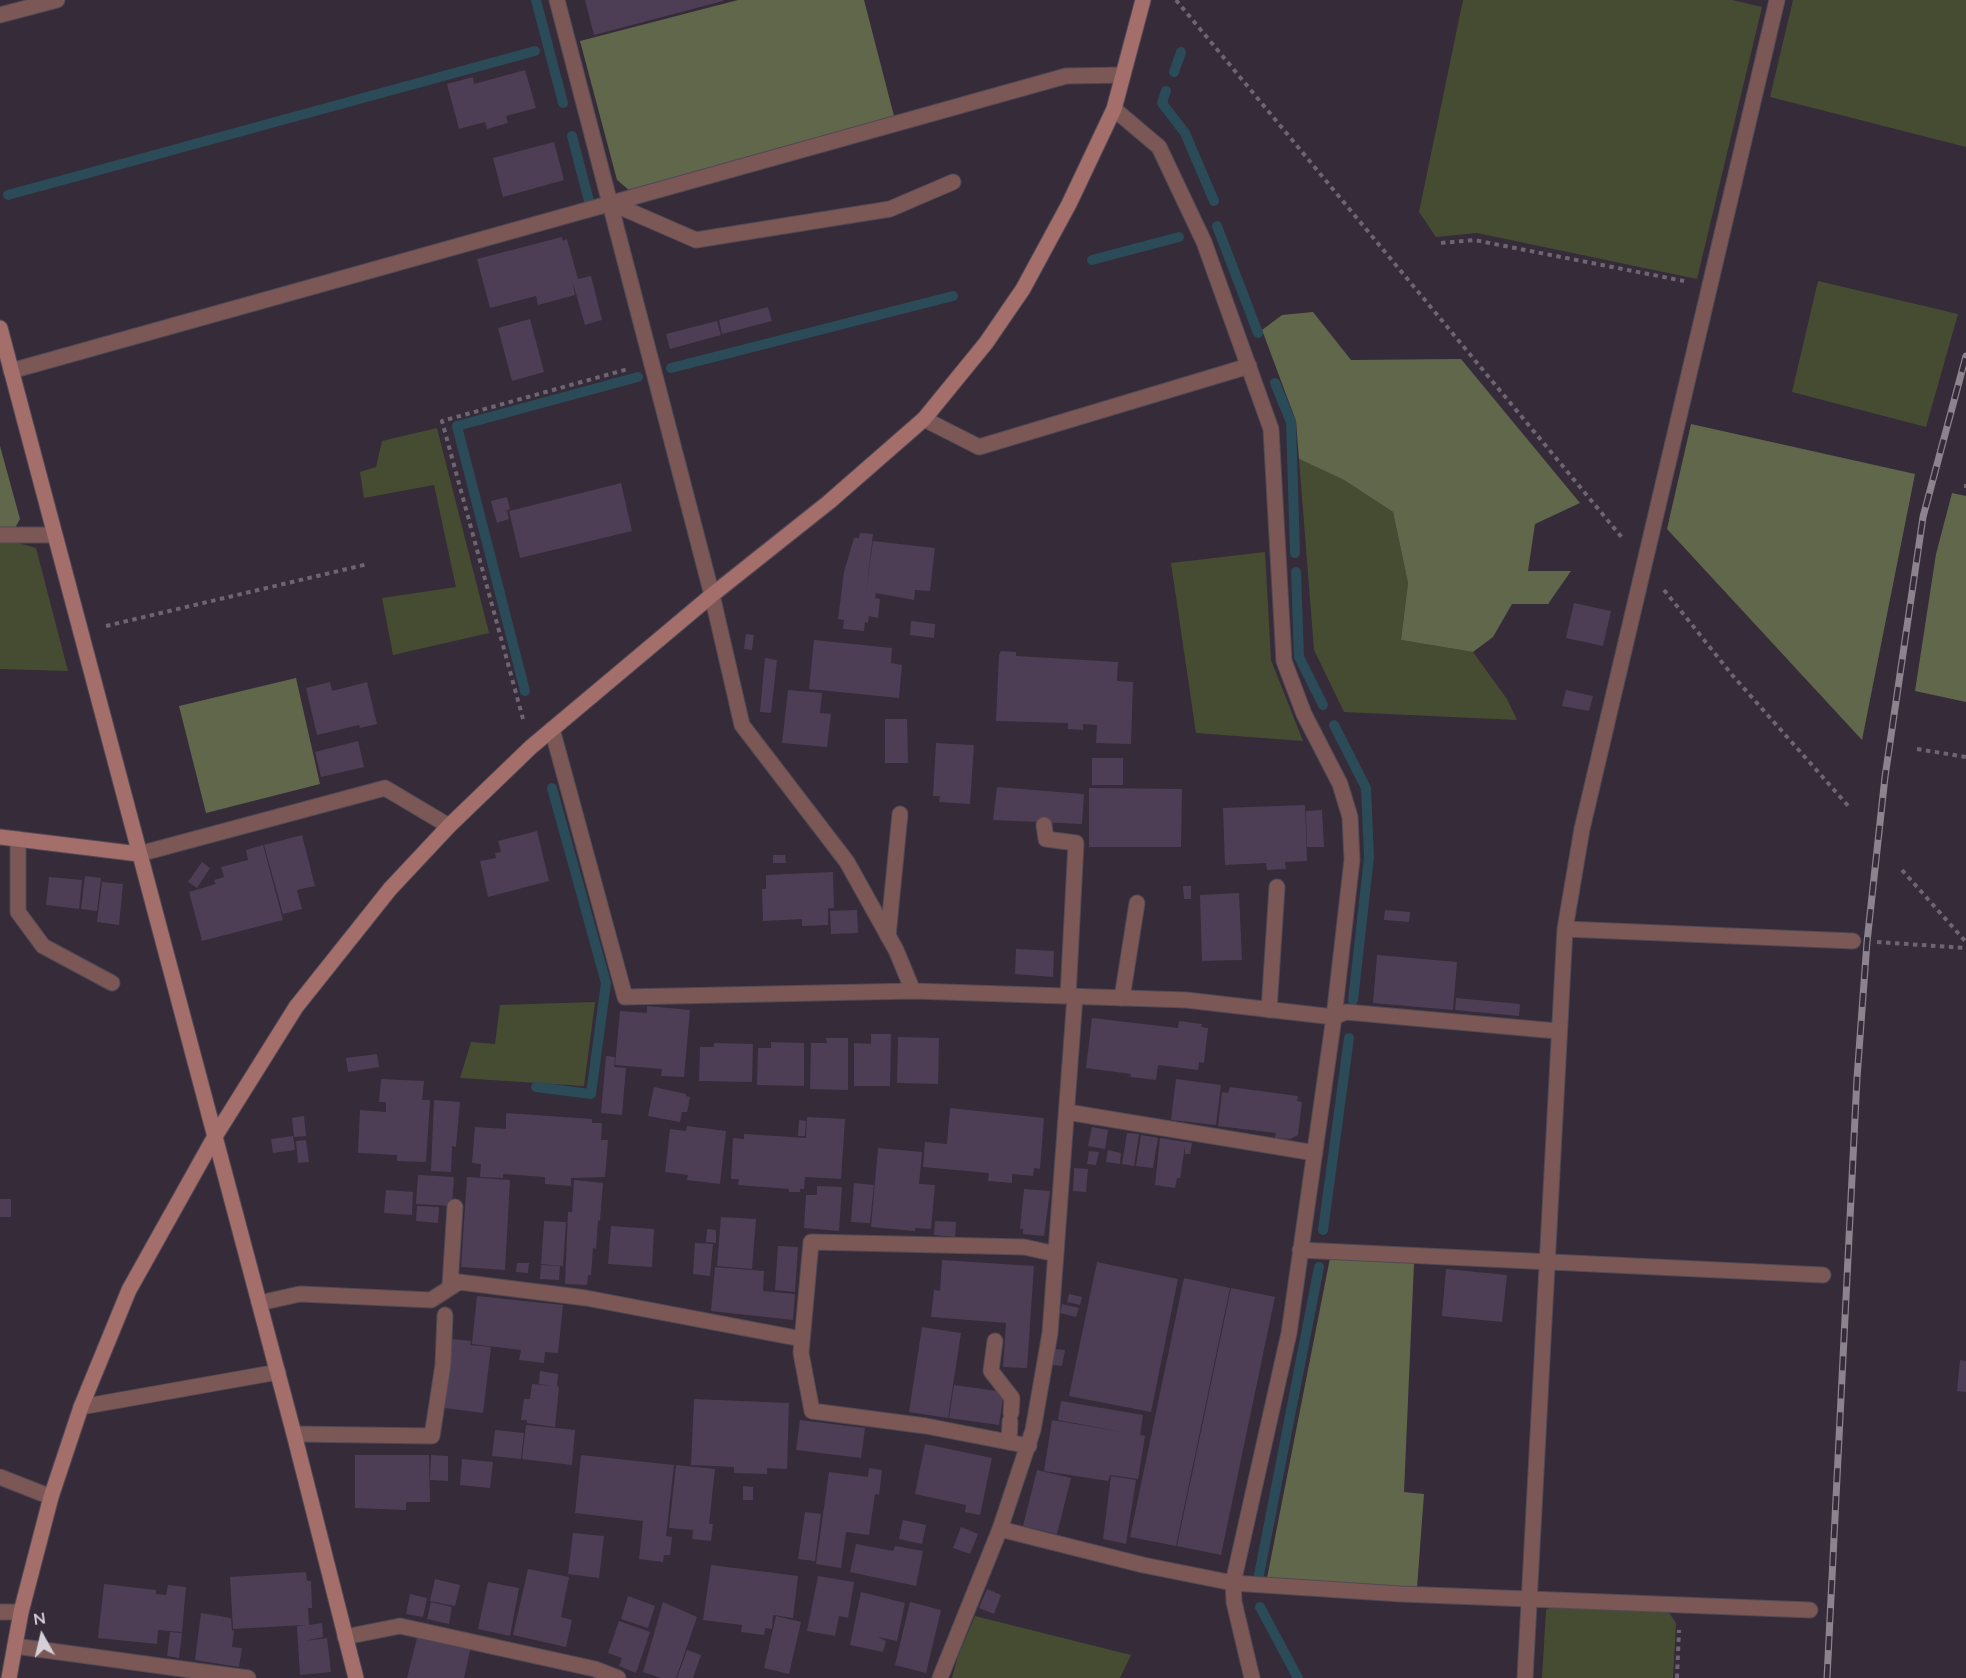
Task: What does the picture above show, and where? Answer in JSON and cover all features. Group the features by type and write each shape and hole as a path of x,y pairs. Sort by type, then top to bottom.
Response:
{"street":[{"path":"0,15 57,0"},
{"path":"557,0 712,595 742,725 848,862 888,936 912,991"},
{"path":"9,1678 21,1612 51,1497 81,1407 129,1290 214,1138 296,1007 390,889 449,826 531,747 712,595 829,502 924,419 986,344 1023,288 1069,204 1114,109 1143,0"},
{"path":"1525,1678 1557,1031 1565,929 1582,829 1777,0"},
{"path":"11,371 1066,76 1123,75"},
{"path":"1114,109 1159,147 1204,242 1271,429 1284,661 1304,714 1340,783 1350,817 1352,860 1334,1017 1288,1333 1233,1583 1234,1602 1252,1678"},
{"path":"611,203 696,240 890,209 953,182"},
{"path":"0,328 278,1372 356,1678"},
{"path":"924,419 979,447 1249,366"},
{"path":"0,535 54,535"},
{"path":"552,729 625,997 912,991 1186,1000 1334,1017 1346,1012 1557,1031"},
{"path":"0,837 139,854 385,788 449,826"},
{"path":"888,936 900,814"},
{"path":"940,1678 1000,1529 1029,1446 1050,1333 1067,1113 1076,843 1046,839 1044,825"},
{"path":"18,839 18,912 43,946 112,983"},
{"path":"1269,1010 1277,887"},
{"path":"1122,998 1137,903"},
{"path":"1565,929 1852,941"},
{"path":"1067,1113 1315,1153"},
{"path":"450,1286 455,1207"},
{"path":"1029,1446 926,1426 812,1411 801,1353 811,1242 1024,1247 1056,1254"},
{"path":"1300,1250 1823,1275"},
{"path":"259,1303 300,1294 431,1300 459,1282 586,1298 802,1339"},
{"path":"294,1434 432,1436 443,1365 445,1315"},
{"path":"995,1341 991,1371 1012,1398 1009,1442"},
{"path":"81,1407 278,1372"},
{"path":"0,1477 51,1497"},
{"path":"1000,1529 1143,1565 1233,1583 1530,1599 1809,1610"},
{"path":"0,1612 21,1612"},
{"path":"345,1638 400,1626 595,1669 618,1678"},
{"path":"15,1646 248,1678"}],"path":[{"path":"1176,0 1645,565 1732,676 1851,809"},
{"path":"1441,243 1474,240 1709,286"},
{"path":"531,747 442,421 652,362"},
{"path":"81,632 368,564"},
{"path":"1917,749 1966,757"},
{"path":"1902,870 1966,942"},
{"path":"1852,941 1966,948"},
{"path":"1677,1678 1680,1605"}],"green space":[{"path":"738,0 864,0 894,116 629,190 617,180 580,41"},
{"path":"1463,0 1732,0 1762,7 1697,279 1477,233 1436,237 1419,212"},
{"path":"1793,0 1966,0 1966,147 1770,97"},
{"path":"1818,281 1958,314 1926,427 1792,392"},
{"path":"1313,312 1351,360 1461,359 1580,503 1535,524 1528,571 1571,571 1548,604 1512,604 1493,637 1473,652 1401,640 1408,583 1393,512 1344,480 1299,459 1296,421 1262,330 1282,315"},
{"path":"1691,424 1915,474 1862,740 1667,529"},
{"path":"437,428 489,633 393,655 382,598 456,587 434,485 364,498 360,472 376,467 382,441"},
{"path":"0,446 20,519 14,530 0,530"},
{"path":"1299,459 1344,480 1393,512 1408,583 1401,640 1473,652 1507,699 1517,720 1344,712 1314,650"},
{"path":"1952,493 1966,496 1966,702 1915,691 1936,554"},
{"path":"0,543 18,543 36,548 68,671 0,669"},
{"path":"1265,552 1271,660 1303,741 1196,733 1171,563"},
{"path":"296,678 320,784 206,813 179,706"},
{"path":"595,1002 584,1086 460,1078 471,1042 495,1044 500,1005"},
{"path":"1330,1258 1414,1263 1404,1492 1424,1494 1417,1588 1267,1578"},
{"path":"1558,1604 1668,1611 1676,1623 1673,1678 1542,1678 1546,1610"},
{"path":"975,1616 1131,1655 1120,1678 952,1678 958,1656"}],"building":[{"path":"585,0 723,0 723,1 594,35"},
{"path":"525,70 536,108 506,116 508,123 487,129 485,122 459,129 447,84 473,77 474,84"},
{"path":"554,142 564,180 503,197 493,158"},
{"path":"562,237 563,241 567,239 578,279 591,276 602,320 585,325 572,280 575,295 538,305 536,296 490,308 477,259"},
{"path":"768,307 772,321 722,334 719,320"},
{"path":"530,319 544,372 512,381 498,328"},
{"path":"717,321 721,335 670,349 666,334"},
{"path":"621,483 632,531 520,558 509,511"},
{"path":"507,497 510,509 503,512 507,511 509,519 497,523 491,501"},
{"path":"860,533 873,534 866,593 873,541 935,548 930,591 915,590 914,600 876,593 875,598 880,599 878,618 869,616 868,623 865,622 864,631 843,629 844,620 838,619 844,572 854,538 859,538"},
{"path":"1574,603 1611,611 1603,646 1566,638"},
{"path":"911,621 935,624 934,638 910,635"},
{"path":"746,634 754,635 752,650 744,649"},
{"path":"814,640 892,648 891,663 902,665 899,698 809,689"},
{"path":"1001,651 1016,652 1016,656 1118,662 1117,681 1133,682 1131,744 1096,743 1097,725 1083,724 1083,730 1068,729 1068,723 996,721"},
{"path":"765,658 777,660 771,713 760,712"},
{"path":"330,682 332,691 367,682 377,724 360,728 359,725 317,735 306,688"},
{"path":"788,690 822,693 820,713 831,714 827,747 782,743"},
{"path":"1566,690 1593,696 1589,711 1562,706"},
{"path":"885,719 907,719 908,763 885,763"},
{"path":"358,741 364,767 321,777 315,752"},
{"path":"936,743 974,745 970,804 939,802 940,796 933,796"},
{"path":"1092,758 1123,758 1123,785 1092,785"},
{"path":"997,787 1084,794 1082,824 993,820"},
{"path":"1089,788 1182,789 1181,847 1089,847"},
{"path":"1305,805 1307,861 1285,862 1286,869 1267,870 1266,863 1225,865 1223,808"},
{"path":"1322,810 1324,847 1307,847 1306,811"},
{"path":"537,831 549,881 488,897 480,861 496,858 495,853 501,852 498,841"},
{"path":"302,835 315,886 297,890 302,909 283,914 264,845"},
{"path":"263,845 283,920 202,941 189,892 216,884 214,880 224,877 221,867 248,860 246,850"},
{"path":"773,855 785,855 786,863 773,863"},
{"path":"202,862 210,868 197,888 188,882"},
{"path":"833,872 834,908 828,908 828,925 802,926 802,919 763,921 762,889 766,889 766,875"},
{"path":"85,876 101,878 97,911 81,909"},
{"path":"49,877 82,880 79,909 46,905"},
{"path":"102,882 123,884 119,925 97,922"},
{"path":"1183,886 1191,886 1191,899 1184,899"},
{"path":"1239,893 1242,960 1202,961 1200,895"},
{"path":"857,910 858,933 831,934 830,911"},
{"path":"1385,910 1410,912 1409,922 1384,920"},
{"path":"1016,949 1054,951 1053,977 1015,974"},
{"path":"1377,955 1457,962 1453,1010 1373,1003"},
{"path":"1456,998 1520,1004 1519,1016 1455,1010"},
{"path":"647,1006 690,1010 684,1077 661,1076 662,1069 615,1065 620,1011 647,1013"},
{"path":"1092,1018 1178,1028 1179,1021 1202,1024 1201,1027 1208,1028 1204,1063 1199,1062 1198,1070 1158,1065 1156,1080 1086,1068"},
{"path":"871,1034 891,1034 890,1086 854,1086 854,1043 871,1044"},
{"path":"898,1037 939,1038 938,1084 897,1083"},
{"path":"826,1038 848,1038 848,1090 810,1089 811,1043 827,1043"},
{"path":"771,1042 804,1043 804,1086 757,1085 758,1048 771,1048"},
{"path":"714,1043 753,1044 752,1082 699,1081 700,1047 714,1047"},
{"path":"377,1054 379,1067 348,1072 346,1058"},
{"path":"606,1056 615,1057 614,1067 626,1068 622,1115 601,1113"},
{"path":"381,1079 424,1081 422,1100 430,1100 426,1162 397,1161 397,1155 358,1153 360,1110 386,1112 386,1102 379,1102"},
{"path":"1176,1079 1221,1085 1216,1125 1171,1120"},
{"path":"654,1087 686,1094 690,1097 687,1112 682,1112 680,1122 648,1116"},
{"path":"1230,1087 1298,1096 1297,1101 1302,1102 1298,1135 1290,1139 1275,1138 1276,1133 1218,1126 1222,1092 1228,1093"},
{"path":"434,1100 460,1102 456,1147 452,1146 451,1172 431,1171"},
{"path":"950,1108 1044,1118 1040,1169 1034,1168 1033,1176 1012,1174 1012,1183 988,1181 989,1173 923,1167 925,1142 947,1144"},
{"path":"506,1113 592,1119 592,1123 602,1123 601,1140 608,1140 605,1177 571,1178 571,1186 545,1184 545,1177 503,1174 503,1178 480,1177 481,1164 472,1163 475,1127 506,1129"},
{"path":"304,1116 306,1136 294,1137 292,1118"},
{"path":"807,1117 845,1119 841,1179 805,1177 804,1189 800,1189 800,1192 789,1192 789,1189 738,1185 739,1179 731,1179 733,1138 744,1139 744,1134 806,1138"},
{"path":"799,1120 806,1121 805,1136 798,1136"},
{"path":"687,1126 726,1131 720,1184 687,1180 688,1175 665,1172 670,1129 686,1131"},
{"path":"1092,1127 1108,1130 1105,1149 1088,1146"},
{"path":"1127,1133 1139,1134 1134,1166 1122,1164"},
{"path":"1141,1135 1158,1138 1153,1168 1136,1166"},
{"path":"293,1136 295,1150 273,1153 271,1139"},
{"path":"1160,1138 1192,1143 1190,1154 1185,1154 1185,1146 1180,1178 1177,1178 1175,1188 1155,1185"},
{"path":"306,1140 309,1162 298,1163 296,1141"},
{"path":"878,1148 922,1152 919,1184 935,1185 931,1229 915,1228 915,1231 871,1227"},
{"path":"1108,1150 1121,1153 1120,1164 1106,1162"},
{"path":"1089,1151 1099,1152 1096,1165 1087,1164"},
{"path":"1074,1168 1088,1169 1086,1192 1073,1191"},
{"path":"418,1175 454,1177 452,1206 416,1204"},
{"path":"467,1177 510,1180 505,1270 461,1267"},
{"path":"574,1180 603,1183 596,1249 593,1248 591,1275 588,1275 587,1285 565,1284 568,1212 572,1212"},
{"path":"854,1183 874,1185 870,1223 851,1222"},
{"path":"817,1186 842,1187 839,1231 804,1228 806,1195 817,1195"},
{"path":"1024,1189 1050,1191 1044,1236 1023,1234 1023,1229 1020,1229"},
{"path":"386,1190 413,1192 412,1215 384,1213"},
{"path":"0,1199 11,1199 11,1217 0,1217"},
{"path":"417,1206 439,1207 438,1223 416,1221"},
{"path":"721,1217 756,1219 752,1269 717,1266"},
{"path":"544,1221 566,1222 563,1266 541,1264"},
{"path":"935,1221 956,1222 955,1237 934,1235"},
{"path":"611,1226 654,1229 652,1267 608,1264"},
{"path":"707,1229 716,1230 716,1243 706,1242"},
{"path":"695,1243 713,1244 710,1276 693,1274"},
{"path":"778,1246 798,1247 795,1292 775,1290"},
{"path":"942,1260 1034,1266 1027,1368 1003,1367 1006,1323 931,1317 934,1290 940,1291"},
{"path":"1097,1262 1178,1279 1151,1412 1069,1396"},
{"path":"517,1263 529,1263 528,1273 516,1272"},
{"path":"541,1265 560,1266 559,1280 540,1279"},
{"path":"715,1267 764,1271 763,1291 795,1294 793,1320 711,1311"},
{"path":"1446,1269 1507,1275 1502,1322 1442,1316"},
{"path":"1184,1278 1230,1288 1176,1546 1130,1537"},
{"path":"1231,1288 1275,1297 1221,1555 1177,1546"},
{"path":"1069,1294 1082,1297 1080,1305 1067,1302"},
{"path":"477,1296 563,1305 558,1353 545,1352 544,1363 519,1360 521,1350 472,1344"},
{"path":"1062,1304 1079,1308 1076,1317 1060,1313"},
{"path":"922,1327 961,1333 948,1418 909,1412"},
{"path":"452,1339 471,1341 470,1345 491,1347 483,1413 444,1408"},
{"path":"1055,1349 1065,1350 1062,1366 1053,1365"},
{"path":"1960,1360 1966,1361 1966,1392 1957,1391"},
{"path":"540,1371 558,1374 555,1427 521,1420 524,1399 530,1399 532,1384 553,1386 539,1384"},
{"path":"954,1385 1004,1392 999,1425 949,1418"},
{"path":"694,1399 789,1403 787,1469 767,1468 767,1474 734,1473 734,1467 691,1465"},
{"path":"1061,1401 1143,1415 1140,1435 1145,1436 1138,1479 1110,1475 1108,1481 1044,1471 1052,1420 1128,1433 1058,1420"},
{"path":"800,1420 865,1428 861,1458 796,1450"},
{"path":"526,1425 575,1430 572,1465 522,1459"},
{"path":"495,1430 524,1433 521,1459 492,1456"},
{"path":"925,1444 992,1458 980,1515 965,1512 966,1505 915,1494"},
{"path":"355,1455 429,1455 430,1502 406,1502 406,1510 355,1508"},
{"path":"431,1455 448,1456 448,1481 430,1480"},
{"path":"581,1455 674,1465 666,1536 672,1537 670,1555 664,1555 663,1562 639,1559 643,1521 575,1513"},
{"path":"462,1459 493,1462 490,1488 460,1485"},
{"path":"676,1465 715,1469 709,1524 713,1524 711,1541 692,1539 693,1530 669,1528"},
{"path":"869,1468 882,1470 879,1495 875,1494 869,1535 846,1532 841,1568 816,1564 829,1472 868,1477"},
{"path":"1037,1470 1071,1478 1057,1534 1023,1526"},
{"path":"1111,1476 1136,1480 1126,1544 1103,1539"},
{"path":"743,1486 753,1487 753,1500 743,1500"},
{"path":"805,1512 821,1514 815,1561 798,1559"},
{"path":"903,1520 926,1525 922,1544 899,1539"},
{"path":"961,1527 978,1534 970,1554 953,1548"},
{"path":"573,1533 604,1536 599,1578 568,1574"},
{"path":"856,1544 893,1551 895,1546 923,1551 916,1586 850,1572"},
{"path":"711,1565 798,1576 793,1618 773,1615 772,1629 765,1628 764,1635 741,1632 742,1625 703,1620"},
{"path":"528,1569 569,1577 561,1617 572,1620 566,1647 513,1635"},
{"path":"306,1572 307,1581 311,1581 312,1608 308,1608 309,1625 322,1623 323,1637 305,1641 327,1638 331,1672 300,1675 297,1626 305,1625 233,1629 230,1577"},
{"path":"818,1576 854,1582 848,1618 839,1616 835,1636 807,1631"},
{"path":"435,1579 460,1585 455,1606 430,1601"},
{"path":"488,1582 519,1588 510,1636 478,1629"},
{"path":"104,1584 156,1590 156,1594 166,1595 168,1585 186,1587 182,1632 158,1630 157,1644 98,1638"},
{"path":"987,1589 1001,1595 994,1614 979,1608"},
{"path":"861,1592 905,1603 897,1641 878,1637 886,1641 883,1652 850,1645"},
{"path":"410,1594 427,1598 423,1617 406,1614"},
{"path":"628,1596 655,1606 648,1628 621,1619"},
{"path":"431,1602 452,1607 449,1624 427,1619"},
{"path":"663,1602 697,1617 676,1678 661,1678 643,1672"},
{"path":"910,1602 941,1610 926,1673 895,1665"},
{"path":"201,1613 231,1618 234,1631 232,1647 242,1648 239,1667 195,1660"},
{"path":"776,1616 801,1622 789,1674 764,1668"},
{"path":"619,1621 650,1632 636,1673 619,1666 622,1658 608,1653"},
{"path":"170,1632 182,1633 179,1658 167,1656"},
{"path":"417,1638 470,1650 464,1678 407,1678"},
{"path":"687,1650 701,1655 693,1678 677,1678"}],"waterway":[{"path":"536,0 563,103"},
{"path":"8,195 535,51"},
{"path":"1174,72 1181,52"},
{"path":"1166,91 1162,103 1185,133 1214,201"},
{"path":"572,136 589,201"},
{"path":"1217,226 1258,333"},
{"path":"1092,260 1179,237"},
{"path":"671,368 953,296"},
{"path":"525,691 457,426 638,377"},
{"path":"1275,383 1291,422 1295,553"},
{"path":"1296,572 1299,657 1323,705"},
{"path":"1334,725 1366,788 1369,857 1353,1000"},
{"path":"536,1087 591,1094 606,983 552,788"},
{"path":"1323,1230 1349,1038"},
{"path":"1259,1575 1319,1267"},
{"path":"1260,1607 1298,1678"}],"railway":[{"path":"1827,1678 1857,1078 1867,942 1885,777 1923,517 1966,356"}]}
